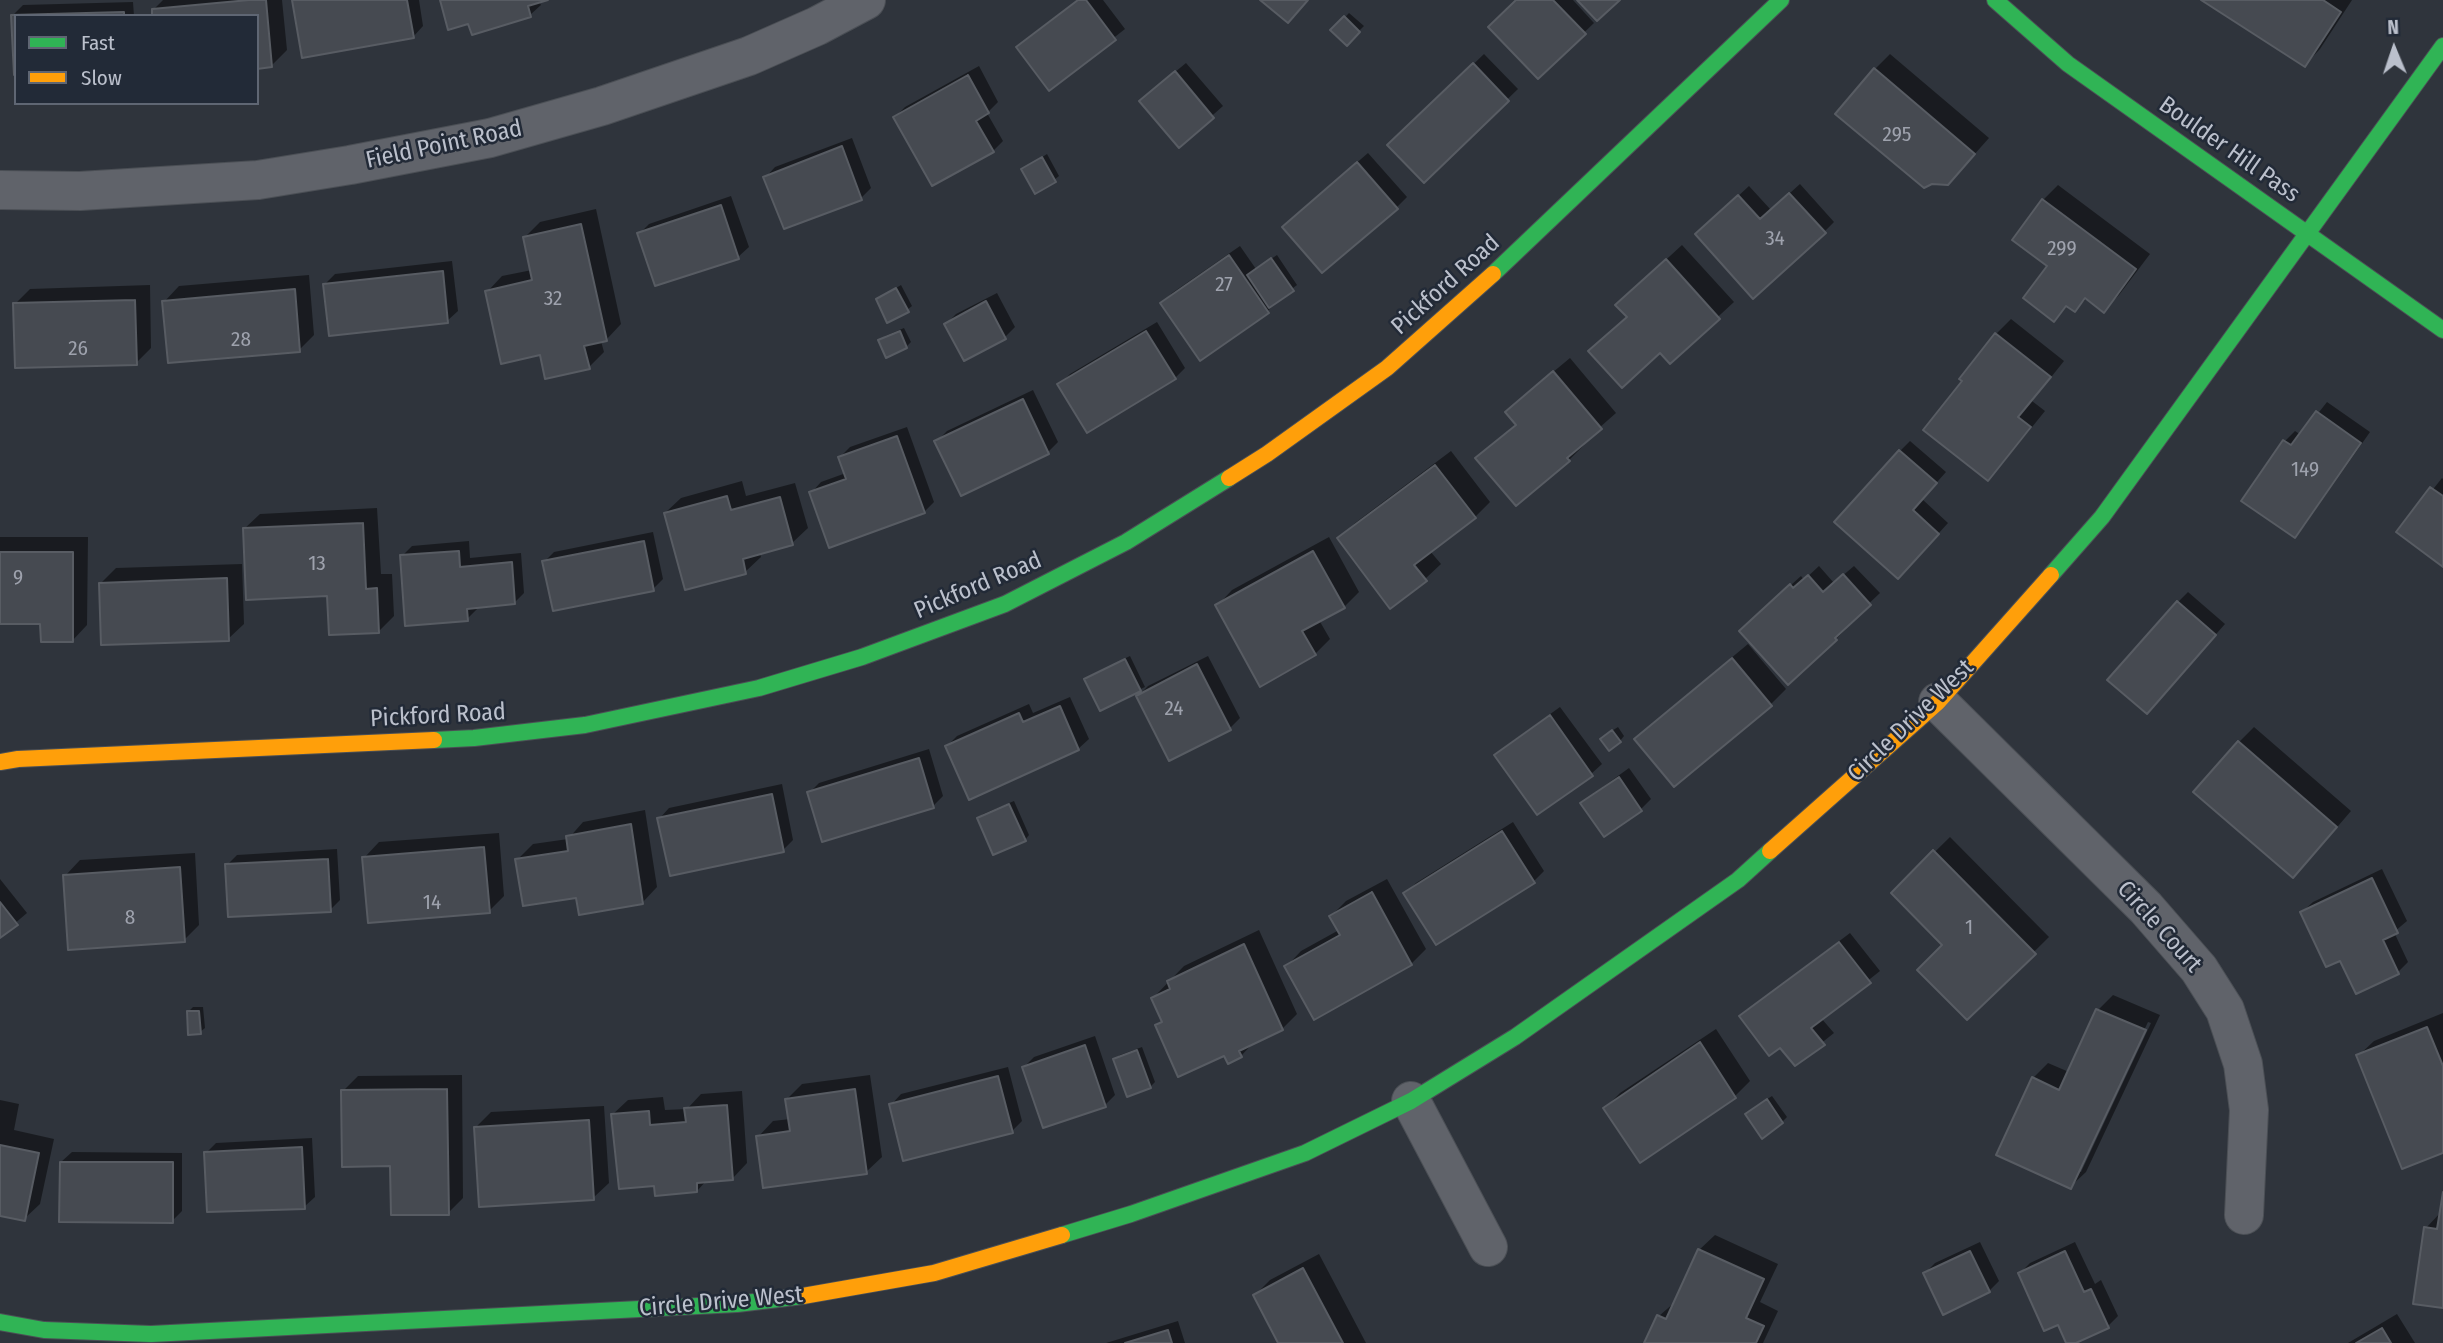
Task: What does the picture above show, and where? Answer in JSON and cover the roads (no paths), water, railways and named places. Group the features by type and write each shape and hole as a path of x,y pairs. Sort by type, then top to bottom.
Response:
{"street":[{"name":"Field Point Road","path":"0,190 80,191 258,180 490,138 602,106 749,56 817,26 866,0"},
{"name":"Pickford Road","path":"0,762 474,738 585,725 760,688 862,657 1005,604 1126,542 1267,454 1387,368 1472,294 1781,0"},
{"name":"Boulder Hill Pass","path":"1995,0 2068,64 2443,330"},
{"name":"Circle Drive West","path":"0,1322 44,1330 151,1334 396,1333 737,1304 825,1293 934,1273 1131,1214 1305,1153 1410,1101 1516,1037 1738,880 1938,702 2102,517 2443,46"},
{"name":"Circle Court","path":"1938,702 2146,908 2199,969 2225,1010 2244,1063 2249,1110 2244,1215"},
{"path":"1410,1101 1488,1247"}]}
